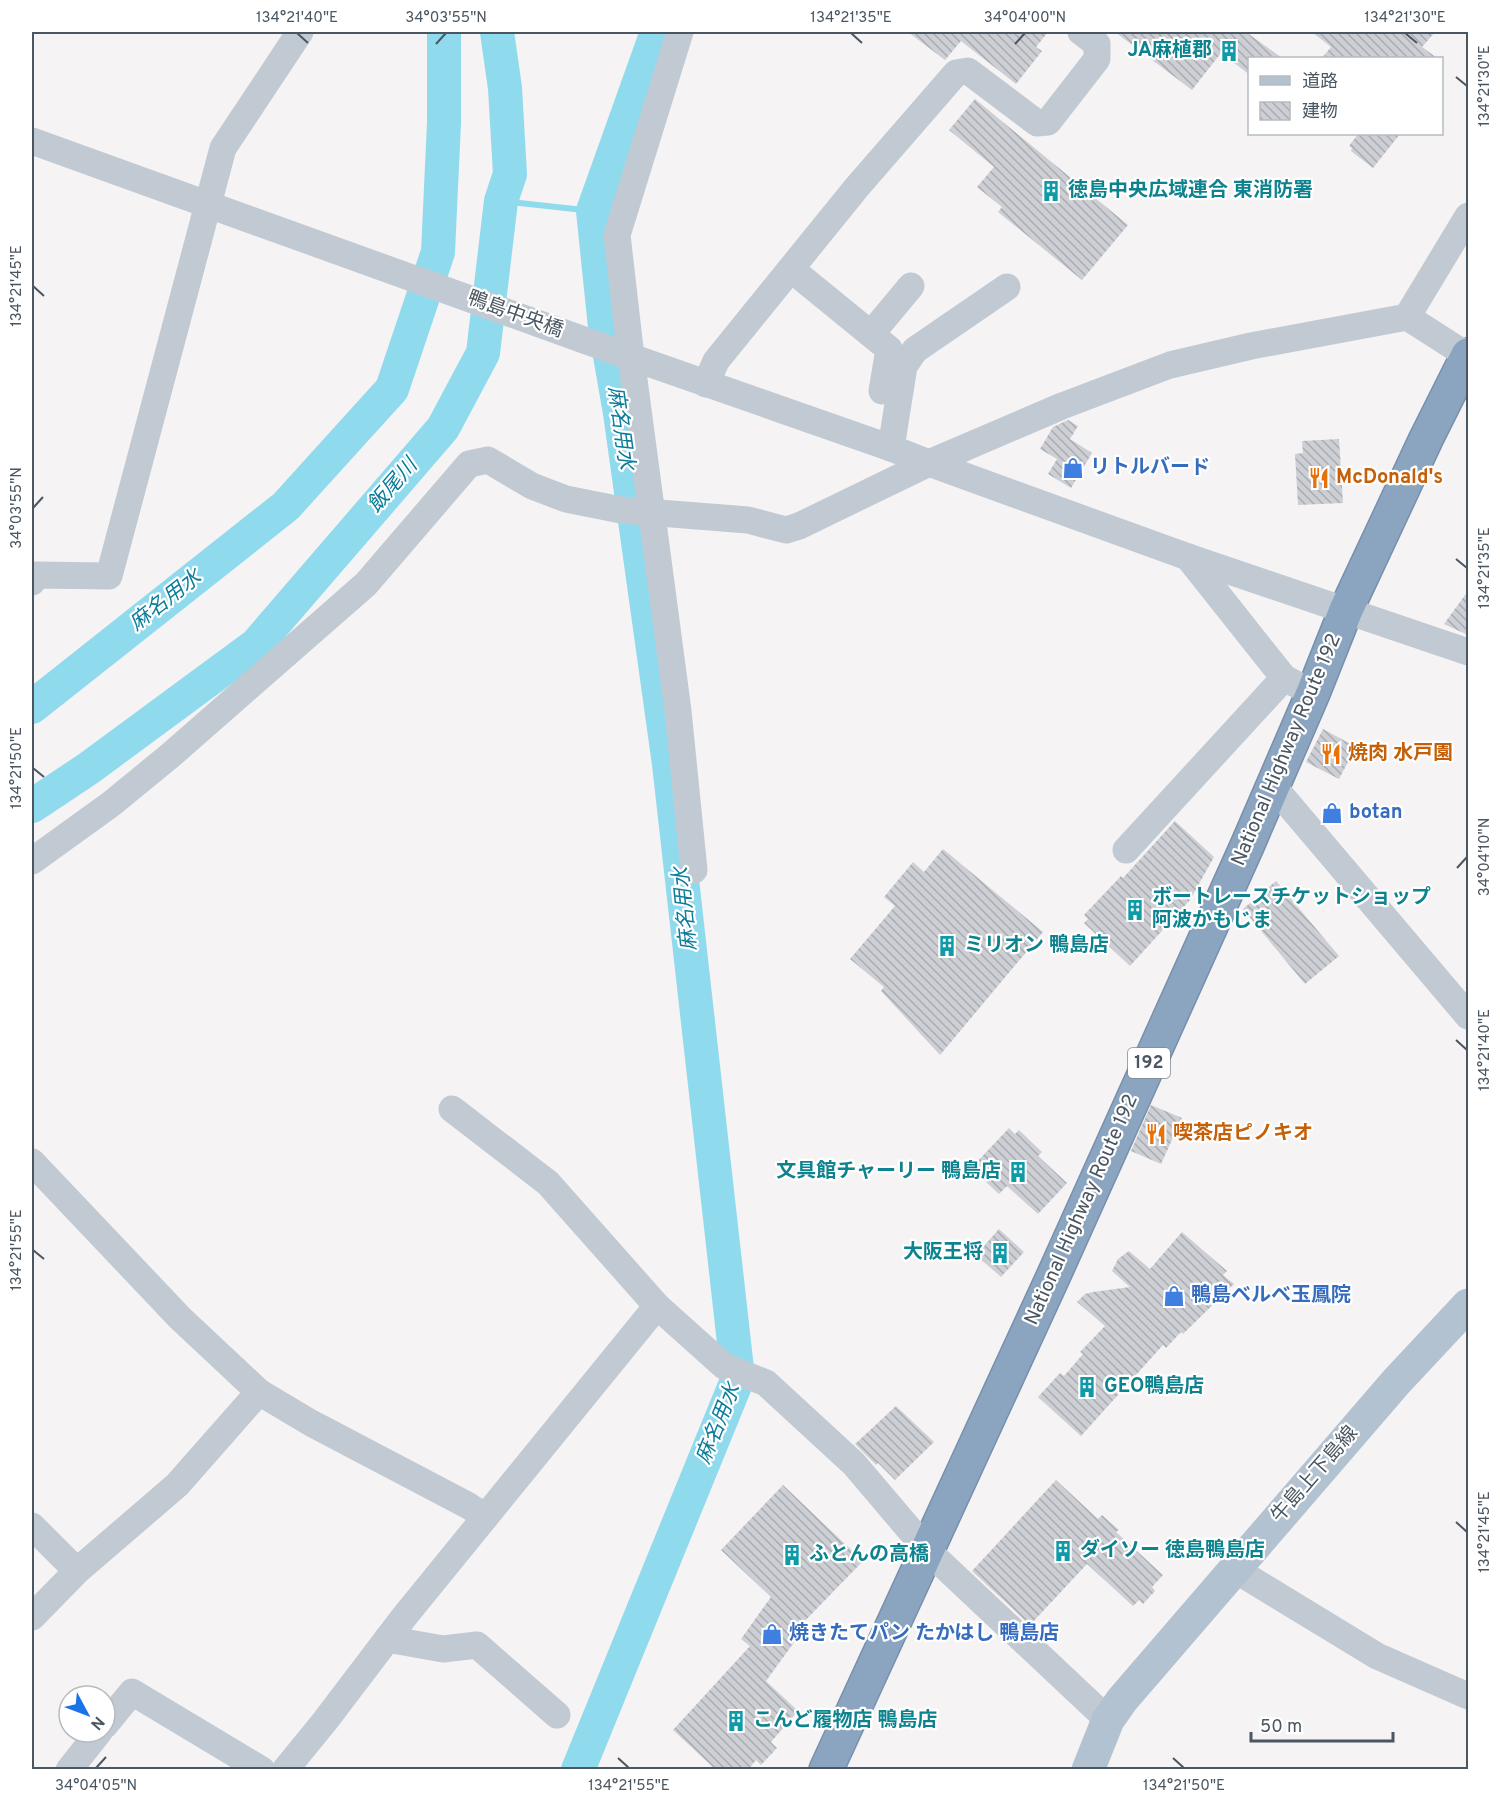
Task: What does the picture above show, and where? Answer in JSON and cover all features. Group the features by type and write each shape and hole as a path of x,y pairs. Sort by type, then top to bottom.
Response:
{"highway":[{"name":"National Highway Route 192","path":"826,1770 1091,1192 1273,786 1346,610 1468,355"}],"main road":[{"name":"牛島上下島線","path":"1088,1770 1108,1720 1122,1700 1396,1382 1468,1305"}],"street":[{"path":"32,582 36,575 109,576 223,148 300,32"},
{"path":"680,32 617,235 624,355 639,511 678,711 694,870"},
{"path":"706,384 716,362 857,187 956,73 969,71 1037,123 1048,122 1097,59 1097,44 1081,32"},
{"name":"鴨島中央橋","path":"32,141 1188,557 1468,652"},
{"path":"1407,316 1468,216"},
{"path":"802,278 889,349 882,445"},
{"path":"871,334 911,286"},
{"path":"882,445 904,366 915,351 1007,287"},
{"path":"32,861 111,804 164,761 366,584 469,464 488,460 532,486 566,499 639,511 748,520 786,530 799,526 929,463 1062,406 1170,365 1251,346 1407,316 1468,355"},
{"path":"1188,557 1284,678 1313,693"},
{"path":"1126,850 1284,678"},
{"path":"1273,786 1468,1016"},
{"path":"452,1109 548,1183 657,1306 737,1371 766,1383 854,1464 927,1550 1108,1720"},
{"path":"32,1162 180,1318 260,1392 311,1423 469,1506 485,1517"},
{"path":"285,1770 387,1639 657,1306"},
{"path":"32,1617 77,1571 177,1485 260,1392"},
{"path":"32,1526 77,1571"},
{"path":"1234,1569 1377,1656 1468,1696"},
{"path":"387,1639 443,1649 477,1645 557,1715"},
{"path":"117,1710 132,1692 262,1770"},
{"path":"69,1770 90,1744"}],"building":[{"path":"908,32 1048,32 1036,47 1042,51 1016,84 961,41 945,60"},
{"path":"1115,32 1246,32 1281,57 1248,57 1248,73 1221,53 1192,90"},
{"path":"1312,32 1435,32 1422,47 1436,57 1323,57 1331,47"},
{"name":"徳島中央広域連合 東消防署","path":"975,99 1128,225 1082,280 998,212 1002,207 977,187 994,167 949,130"},
{"path":"1357,135 1399,135 1373,168 1351,151 1352,148 1349,146"},
{"path":"1068,420 1078,426 1070,439 1092,453 1071,488 1048,474 1057,459 1040,449 1053,427"},
{"name":"McDonald's","path":"1339,439 1343,503 1298,505 1295,454 1303,453 1302,441"},
{"path":"1468,591 1468,635 1444,624"},
{"name":"焼肉 水戸園","path":"1323,729 1356,747 1339,779 1306,762"},
{"name":"ボートレースチケットショップ 阿波かもじま","path":"1175,821 1214,857 1190,900 1130,966 1084,923 1088,919 1084,915 1121,876 1123,878"},
{"name":"ミリオン 鴨島店","path":"943,849 1043,932 940,1055 881,991 884,987 850,959 895,906 884,897 913,862 924,872"},
{"path":"1276,881 1339,956 1305,984 1243,909"},
{"name":"喫茶店ピノキオ","path":"1151,1105 1182,1118 1161,1164 1131,1151"},
{"name":"文具館チャーリー 鴨島店","path":"1009,1128 1015,1134 1019,1130 1042,1152 1038,1156 1067,1183 1038,1214 1007,1186 999,1194 986,1182 989,1179 974,1165"},
{"name":"大阪王将","path":"999,1229 1024,1252 1001,1277 976,1255"},
{"name":"鴨島ベルベ玉鳳院","path":"1182,1232 1227,1271 1223,1275 1234,1284 1183,1334 1181,1332 1166,1348 1163,1345 1081,1436 1038,1397 1060,1373 1064,1376 1083,1354 1080,1352 1105,1326 1077,1302 1085,1294 1130,1287 1112,1271 1118,1259 1129,1251 1150,1269"},
{"path":"896,1406 934,1442 895,1480 855,1444"},
{"name":"ダイソー 徳島鴨島店","path":"1056,1480 1098,1519 1102,1515 1119,1530 1116,1532 1163,1575 1152,1587 1155,1591 1143,1604 1139,1600 1133,1606 1087,1564 1030,1625 972,1571"},
{"path":"783,1485 863,1561 799,1627 803,1630 766,1681 798,1711 771,1742 777,1748 761,1765 756,1760 748,1770 716,1770 673,1730 750,1646 741,1639 771,1597 721,1550"}],"waterway":[{"name":"麻名用水","path":"32,707 286,506 392,389 438,252 444,123 444,32"},
{"name":"飯尾川","path":"32,806 89,768 256,645 443,428 483,353 501,201 510,174 505,88 497,32"},
{"name":"麻名用水","path":"578,1770 738,1378 669,764 620,413 605,327 593,211 657,32"},
{"path":"501,201 593,211"}],"place":[{"name":"JA麻植郡","path":"1229,51"},
{"name":"徳島中央広域連合 東消防署","path":"1051,191"},
{"name":"リトルバード","path":"1073,468"},
{"name":"McDonald's","path":"1319,478"},
{"name":"焼肉 水戸園","path":"1331,754"},
{"name":"botan","path":"1332,813"},
{"name":"ボートレースチケットショップ 阿波かもじま","path":"1135,910"},
{"name":"ミリオン 鴨島店","path":"947,946"},
{"name":"喫茶店ピノキオ","path":"1156,1134"},
{"name":"文具館チャーリー 鴨島店","path":"1018,1172"},
{"name":"大阪王将","path":"1000,1253"},
{"name":"鴨島ベルベ玉鳳院","path":"1174,1296"},
{"name":"GEO鴨島店","path":"1087,1387"},
{"name":"ダイソー 徳島鴨島店","path":"1063,1551"},
{"name":"ふとんの高橋","path":"792,1555"},
{"name":"焼きたてパン たかはし 鴨島店","path":"772,1634"},
{"name":"こんど履物店 鴨島店","path":"736,1721"}]}
